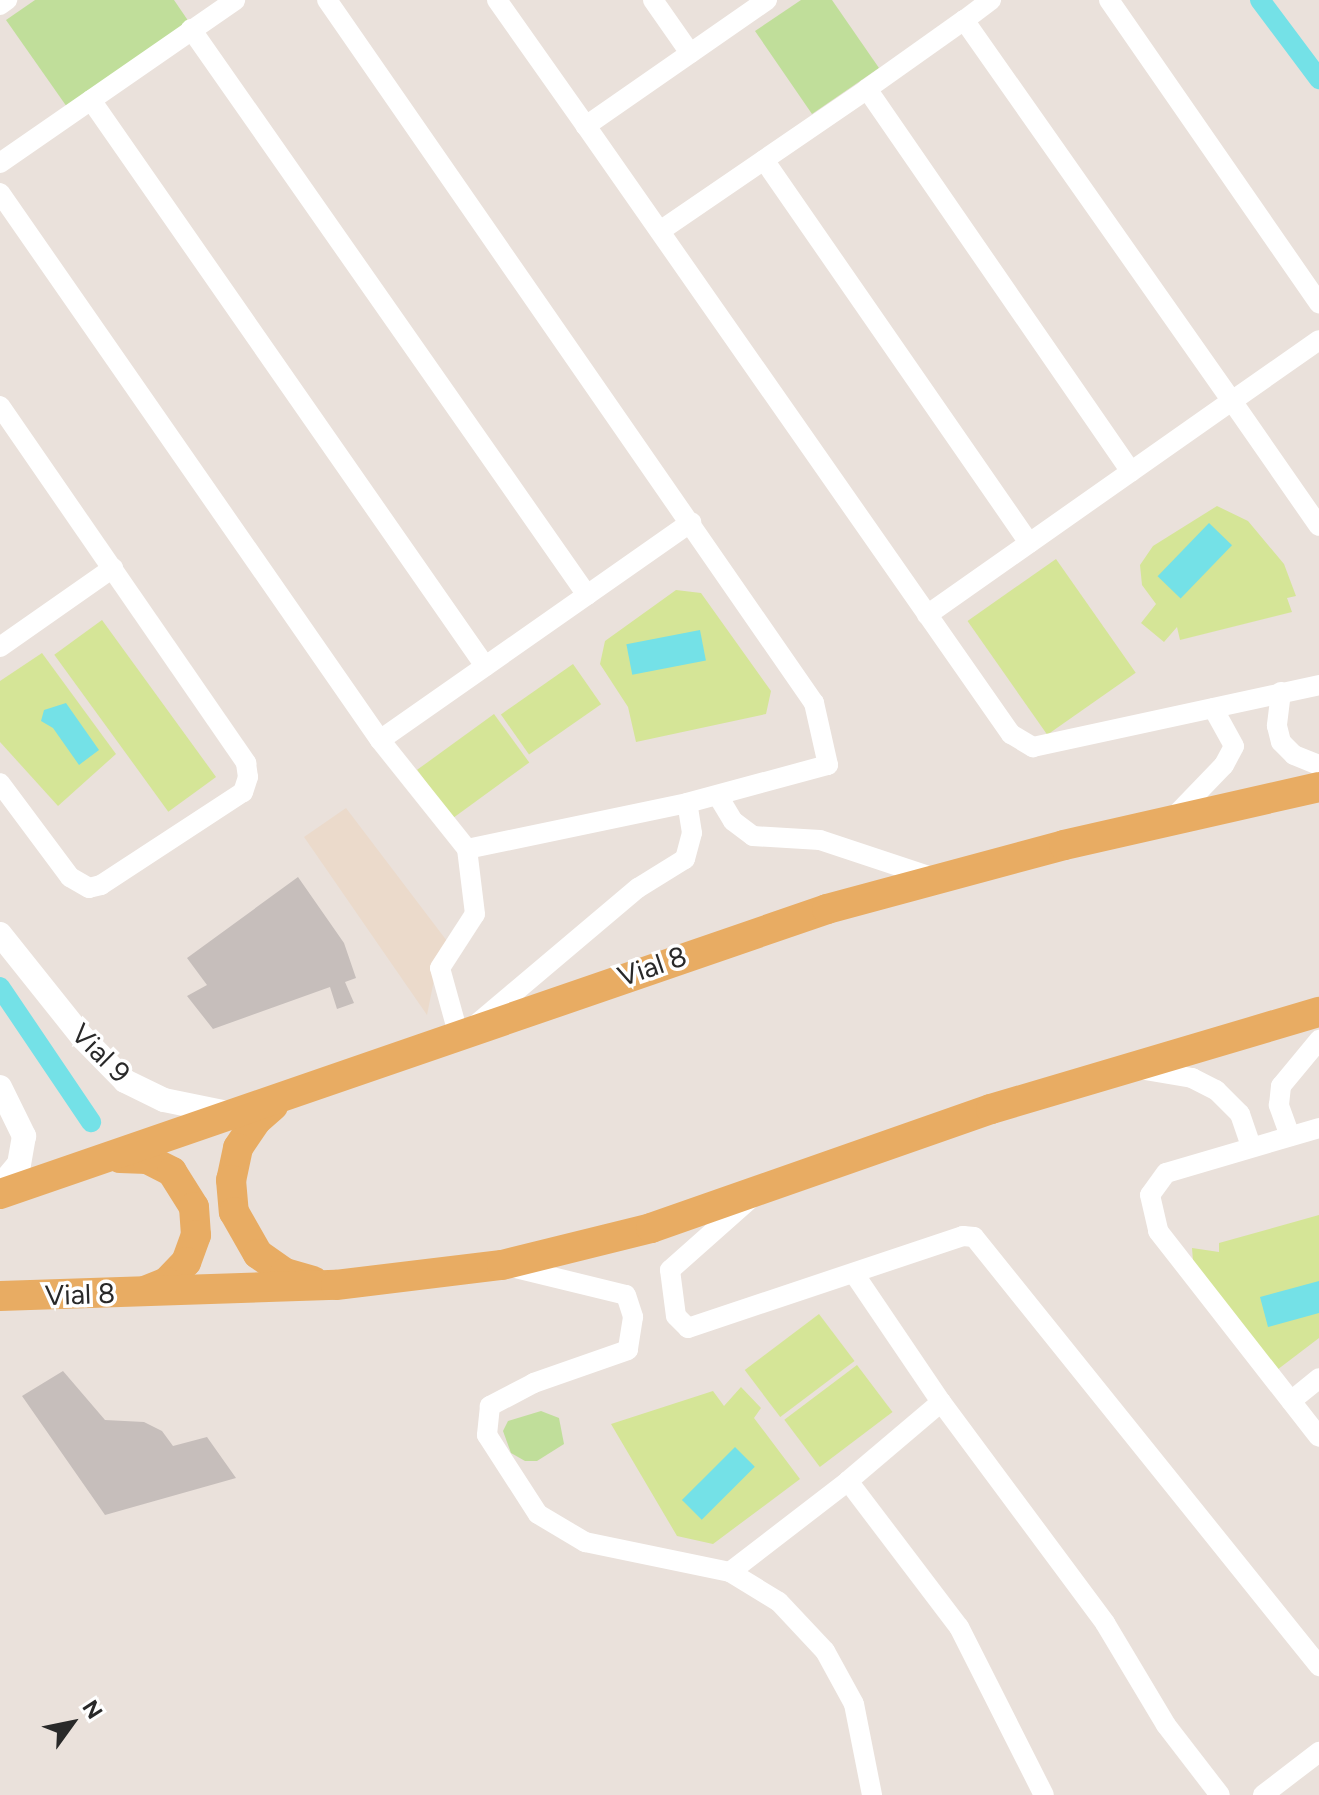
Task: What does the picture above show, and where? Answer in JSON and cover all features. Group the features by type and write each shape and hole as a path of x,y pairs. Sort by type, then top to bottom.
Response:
{"main road":[{"name":"Vial 8","path":"0,1194 297,1095 465,1031 723,941 937,879 1171,820 1319,787"},
{"name":"Vial 8","path":"0,1296 336,1285 502,1265 651,1228 1125,1067 1319,1012"},
{"path":"297,1095 268,1110 246,1134 233,1163 234,1212 248,1241 271,1264 300,1279 336,1285"},
{"path":"105,1161 133,1157 160,1165 182,1183 194,1207 196,1235 186,1262 167,1282 141,1292"}],"street":[{"path":"0,5 7,0"},
{"path":"0,163 235,0"},
{"path":"327,0 814,703 828,765 718,796 467,849"},
{"path":"497,0 1011,734 1027,746 1319,685"},
{"path":"653,0 690,53"},
{"path":"586,126 767,0"},
{"path":"660,231 991,0"},
{"path":"1109,0 1319,303"},
{"path":"964,20 1319,526"},
{"path":"191,29 587,595"},
{"path":"867,89 1131,472"},
{"path":"91,100 485,666"},
{"path":"764,160 1029,543"},
{"path":"0,193 380,740 467,849 475,914 440,968 465,1031 638,888 685,859 692,833 687,803"},
{"path":"927,615 1319,340"},
{"path":"0,406 246,763 243,792 101,885 89,888 70,877 0,783"},
{"path":"380,740 691,522"},
{"path":"0,647 113,568"},
{"path":"1281,692 1277,726 1281,742 1294,755 1319,765"},
{"path":"1171,820 1224,765 1234,746 1213,708"},
{"path":"718,796 733,821 753,836 820,840 937,879"},
{"name":"Vial 9","path":"0,934 83,1038 125,1081 164,1100 239,1115"},
{"path":"1290,1136 1279,1105 1281,1086 1319,1040"},
{"path":"1125,1067 1192,1078 1216,1090 1240,1114 1251,1146"},
{"path":"0,1087 24,1136 19,1164 0,1187"},
{"path":"1319,1128 1166,1173 1150,1195 1158,1231 1319,1437"},
{"path":"759,1191 670,1270 676,1316 688,1328 855,1275 963,1236 985,1246 1319,1666"},
{"path":"502,1265 626,1295 633,1317 628,1350 534,1383 490,1406 487,1435 538,1514 585,1542 730,1572 779,1602 825,1651 854,1704 872,1795"},
{"path":"855,1275 941,1402 1105,1623 1166,1725 1220,1795"},
{"path":"1291,1401 1319,1378"},
{"path":"730,1572 848,1481 941,1402"},
{"path":"848,1481 959,1627 1044,1795"},
{"path":"1263,1795 1319,1752"}],"shaded area":[{"path":"346,808 450,945 437,965 427,1015 304,837"}],"green space":[{"path":"35,0 174,0 189,22 67,107 6,20"},
{"path":"801,0 832,0 879,68 812,114 755,31"},
{"path":"1217,506 1248,521 1284,564 1296,596 1287,598 1292,612 1180,640 1177,627 1164,642 1141,623 1156,604 1142,585 1140,565 1153,546"},
{"path":"1056,559 1136,673 1047,735 968,621"},
{"path":"676,590 701,593 771,691 766,714 636,742 628,707 600,664 605,641"},
{"path":"102,620 216,777 168,812 54,655"},
{"path":"42,653 116,754 58,806 0,742 0,681"},
{"path":"573,664 601,704 529,755 501,714"},
{"path":"494,714 529,763 452,818 417,770"},
{"path":"1319,1215 1319,1338 1273,1373 1194,1274 1192,1248 1219,1252 1219,1243"},
{"path":"819,1314 855,1361 780,1417 745,1370"},
{"path":"857,1365 893,1412 820,1467 784,1420"},
{"path":"741,1387 761,1408 754,1418 800,1479 713,1544 677,1536 611,1424 713,1391 724,1406"},
{"path":"541,1411 559,1418 564,1444 537,1461 525,1461 511,1453 503,1431 508,1421"}],"water":[{"path":"1209,523 1232,545 1181,598 1158,576"},
{"path":"700,630 706,660 632,675 626,644"},
{"path":"66,703 99,750 79,765 53,728 41,721 44,710"},
{"path":"1319,1281 1319,1313 1268,1327 1260,1297"},
{"path":"735,1447 755,1467 702,1520 682,1500"}],"building":[{"path":"298,877 344,943 356,978 345,982 354,1003 337,1009 330,987 213,1029 187,996 207,985 187,958"},
{"path":"63,1371 105,1420 144,1422 162,1431 173,1446 207,1437 236,1478 105,1515 22,1396"}],"waterway":[{"path":"1260,0 1319,79"},
{"path":"0,987 91,1122"}]}
